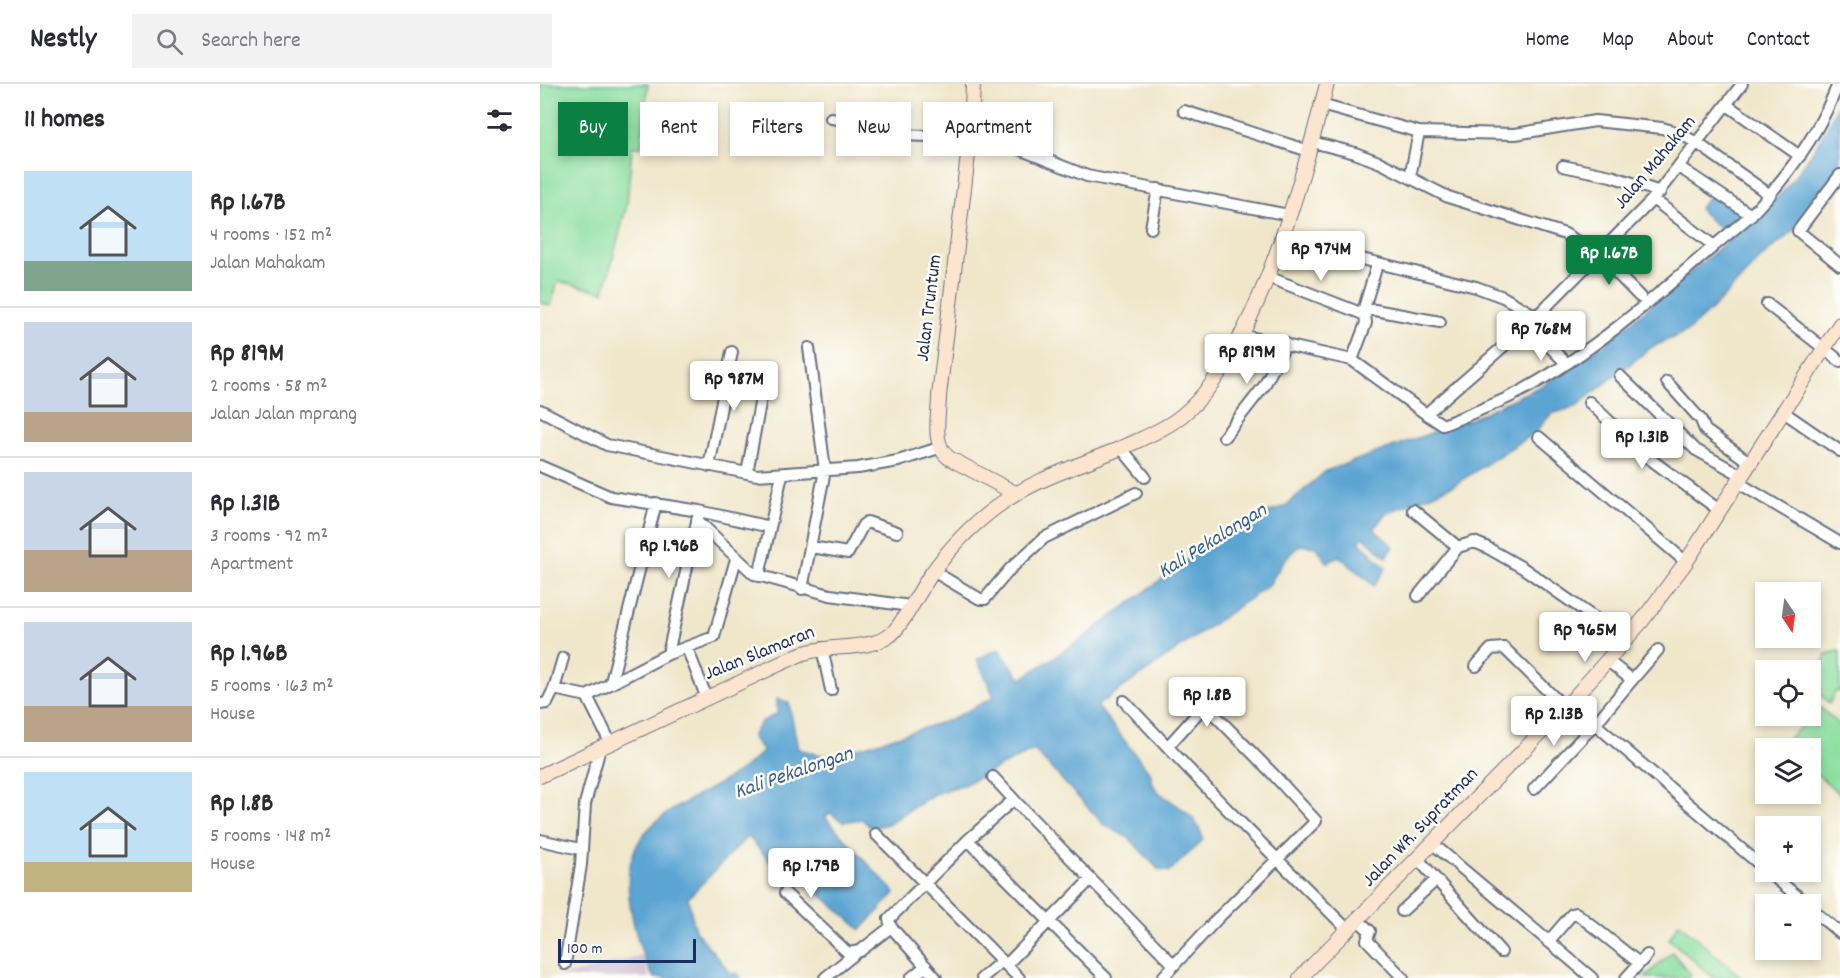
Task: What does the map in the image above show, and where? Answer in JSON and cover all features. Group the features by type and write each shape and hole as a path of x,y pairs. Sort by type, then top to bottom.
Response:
{"street":[{"name":"Jalan Truntum","path":"972,102 973,84"},
{"name":"Jalan Slamaran","path":"540,776 706,696 822,648 883,640 895,632 933,571 970,530 1015,493 1122,449 1185,413 1208,387 1240,335 1268,277 1311,147 1327,84"},
{"name":"Jalan Mahakam","path":"1426,414 1532,320 1599,255 1656,195 1742,84"},
{"path":"1240,335 1352,360 1443,425 1517,394 1566,363 1647,304 1751,215 1770,195 1800,156 1826,115 1838,84"},
{"path":"1321,105 1419,132 1515,134 1595,121 1672,130 1697,143 1770,195"},
{"path":"1727,105 1800,156"},
{"path":"1184,111 1311,147 1356,153 1448,197 1565,234 1599,255 1640,297"},
{"path":"831,118 867,123 900,135 923,136"},
{"path":"1410,177 1419,132"},
{"name":"Jalan Truntum","path":"939,448 939,396 967,156"},
{"path":"1037,156 1087,176 1289,215"},
{"path":"1563,166 1611,176 1656,195 1714,246"},
{"path":"1679,167 1751,215"},
{"path":"1840,175 1797,231 1840,265"},
{"path":"1151,228 1158,189"},
{"path":"1280,239 1377,265 1476,287 1503,297 1532,320 1566,363"},
{"path":"1352,360 1366,323 1363,311 1377,265"},
{"path":"1268,277 1363,311 1440,322"},
{"path":"1767,304 1824,351 1840,361"},
{"name":"Jalan WR. Supratman","path":"1300,978 1427,868 1438,849 1626,640 1686,562 1840,324"},
{"path":"1224,437 1264,386 1286,344"},
{"path":"802,589 825,470 809,348"},
{"path":"709,466 732,352"},
{"path":"1620,376 1696,450 1840,543"},
{"path":"1667,382 1701,420 1705,430 1749,462"},
{"path":"747,473 760,398"},
{"path":"1589,402 1646,456 1719,510"},
{"path":"540,410 607,445 747,473 782,475 898,461 939,448 949,458 1015,493"},
{"path":"1782,411 1840,451"},
{"path":"1539,437 1686,562"},
{"path":"1122,449 1145,477"},
{"path":"540,466 611,497 770,527"},
{"path":"759,576 782,475"},
{"path":"933,571 980,599 985,599 1010,569 1040,542 1136,493"},
{"path":"611,682 656,504"},
{"path":"1413,510 1458,547"},
{"path":"698,515 736,559 749,571 759,576 830,596 910,606"},
{"path":"668,654 698,515"},
{"path":"811,547 848,553 863,525 867,522 897,532"},
{"path":"1418,596 1458,547 1474,542 1523,568 1626,640"},
{"path":"554,689 587,696 668,654 716,636 724,595 736,559"},
{"path":"687,648 706,696"},
{"path":"822,648 831,690"},
{"path":"1476,666 1491,649 1504,648 1515,656 1565,708"},
{"path":"1534,789 1595,724 1658,650"},
{"path":"540,704 547,703 554,689 563,658"},
{"path":"1608,661 1632,680"},
{"path":"1162,978 1315,826 1316,820 1205,705 1180,684"},
{"path":"565,964 581,865 580,849 585,804 605,745 587,696"},
{"path":"1124,701 1279,860 1360,927 1367,940 1403,978"},
{"path":"1169,745 1205,705"},
{"path":"1595,724 1755,861"},
{"path":"993,777 1174,965"},
{"path":"936,978 891,927 890,917 1009,802 1016,802"},
{"path":"876,834 924,885 1019,978"},
{"path":"540,840 580,849"},
{"path":"968,840 1106,978"},
{"path":"1438,849 1592,978"},
{"path":"1402,911 1427,868 1502,952"},
{"path":"982,978 1004,963 1091,879"},
{"path":"1780,882 1794,894"},
{"path":"785,893 846,952 857,952"},
{"path":"1548,942 1572,914 1576,913 1639,963"},
{"path":"1821,917 1840,933"},
{"path":"825,978 891,927"},
{"path":"1626,978 1647,955"},
{"path":"911,978 926,966"}],"shaded area":[{"path":"642,955 649,978 559,978"}],"green space":[{"path":"540,84 648,84 646,102 640,102 640,147 632,147 627,204 604,292 558,281 551,306 540,302"},
{"path":"1840,651 1840,692 1836,691 1829,704 1821,694 1821,671 1826,654"},
{"path":"1821,708 1840,725 1840,794 1821,778 1821,738 1789,738 1802,726 1821,726"},
{"path":"1679,923 1742,978 1714,978 1669,939"},
{"path":"1672,952 1691,975 1688,978 1644,978"}],"water":[{"name":"Kali Pekalongan","path":"1840,98 1840,164 1792,232 1763,256 1688,331 1652,347 1575,407 1551,414 1537,431 1454,485 1385,514 1374,529 1394,547 1386,557 1364,537 1359,541 1386,568 1374,586 1339,556 1328,563 1316,547 1300,545 1284,560 1269,585 1097,706 1151,774 1152,783 1157,791 1183,809 1199,827 1203,840 1169,872 1158,869 1129,838 1104,825 1034,750 965,784 934,794 888,824 871,828 862,819 843,822 830,813 825,817 895,893 861,930 797,874 769,861 748,836 688,898 695,930 731,974 737,973 741,978 654,978 645,961 630,904 629,871 637,846 651,826 671,811 741,770 763,751 752,737 761,722 777,714 777,699 789,703 798,749 829,757 950,720 994,697 977,659 999,649 1021,679 1079,641 1234,525 1284,507 1326,471 1470,419 1543,385 1606,343 1730,239 1699,209 1713,192 1757,220 1805,163 1825,131"}]}
